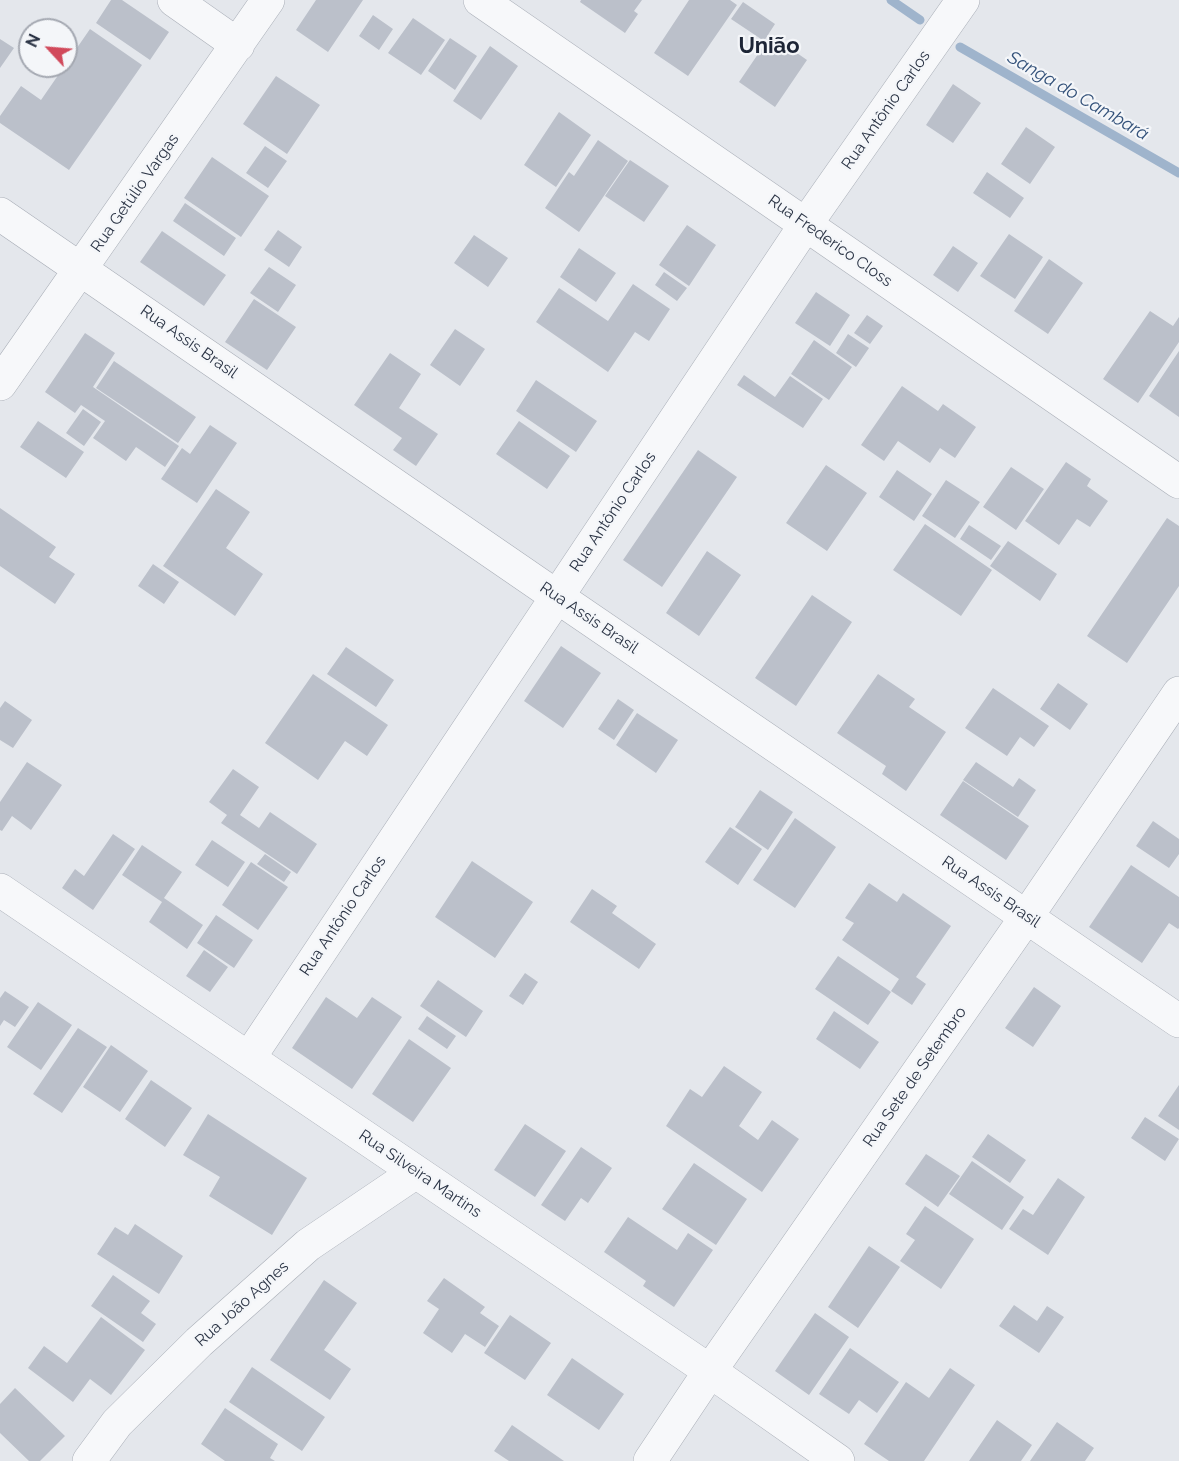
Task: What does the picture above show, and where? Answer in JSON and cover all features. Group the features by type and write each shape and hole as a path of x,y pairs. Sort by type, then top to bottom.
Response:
{"street":[{"path":"174,0 238,45"},
{"name":"Rua Getúlio Vargas","path":"0,384 268,0"},
{"name":"Rua Frederico Closs","path":"480,0 1179,482"},
{"name":"Rua Antônio Carlos","path":"249,1058 806,224 963,0"},
{"name":"Rua Assis Brasil","path":"0,214 1179,1021"},
{"name":"Rua Sete de Setembro","path":"650,1461 1179,693"},
{"name":"Rua Silveira Martins","path":"0,890 710,1371 838,1461"},
{"name":"Rua João Agnes","path":"89,1461 117,1423 199,1342 292,1259 308,1245 416,1172"}],"building":[{"path":"111,0 122,0 169,32 150,60 96,23"},
{"path":"316,0 363,0 328,52 296,30"},
{"path":"581,0 642,0 634,11 638,14 625,33 580,2"},
{"path":"689,0 730,0 737,5 688,76 654,53"},
{"path":"743,2 775,24 764,41 731,19"},
{"path":"373,15 393,29 379,50 359,36"},
{"path":"413,18 445,40 421,75 388,53"},
{"path":"90,29 142,65 69,170 0,123 0,116 21,86 41,100 56,78 78,78 78,46"},
{"path":"771,35 807,60 775,107 739,82"},
{"path":"450,38 477,56 455,90 428,71"},
{"path":"0,39 14,48 0,68"},
{"path":"490,46 518,66 481,120 453,101"},
{"path":"276,76 320,105 287,154 243,124"},
{"path":"953,84 981,103 953,143 926,125"},
{"path":"559,112 591,135 556,187 524,165"},
{"path":"1026,127 1055,147 1030,184 1001,164"},
{"path":"598,140 628,161 579,232 545,208 569,172 574,176"},
{"path":"265,146 287,161 268,188 246,173"},
{"path":"212,157 269,196 241,237 184,198"},
{"path":"630,160 669,186 644,222 605,196"},
{"path":"987,172 1024,198 1010,218 973,193"},
{"path":"185,203 236,238 224,256 173,221"},
{"path":"687,225 716,245 689,286 659,265"},
{"path":"278,230 302,247 289,267 264,250"},
{"path":"162,231 226,275 204,306 140,262"},
{"path":"1009,234 1043,257 1015,299 980,276"},
{"path":"474,235 508,258 488,287 454,263"},
{"path":"953,246 978,263 958,292 933,275"},
{"path":"579,248 616,273 596,302 560,277"},
{"path":"1049,259 1083,283 1048,334 1014,311"},
{"path":"269,267 296,285 278,312 250,293"},
{"path":"664,272 687,288 677,301 655,285"},
{"path":"633,284 670,309 649,341 635,332 608,372 536,322 559,288 608,321"},
{"path":"816,292 850,315 830,346 795,323"},
{"path":"254,299 296,327 267,370 225,342"},
{"path":"1150,311 1173,326 1179,317 1179,342 1138,403 1103,379"},
{"path":"867,315 883,326 870,344 854,333"},
{"path":"455,329 485,349 460,386 430,365"},
{"path":"85,333 115,353 93,387 179,446 165,467 136,447 126,461 93,438 105,421 81,405 75,413 45,392"},
{"path":"848,334 869,348 856,367 836,353"},
{"path":"814,340 852,367 829,400 791,374"},
{"path":"1179,351 1179,417 1149,396"},
{"path":"390,353 421,374 399,408 438,434 416,466 393,450 402,438 354,405"},
{"path":"114,361 196,417 178,443 96,388"},
{"path":"744,375 775,397 790,376 823,399 803,428 737,385"},
{"path":"536,380 597,421 576,452 516,411"},
{"path":"902,386 938,411 943,404 976,427 955,458 940,448 930,463 898,441 884,461 861,445"},
{"path":"83,409 101,422 84,446 66,433"},
{"path":"38,421 84,452 66,478 20,447"},
{"path":"519,421 570,456 547,489 496,454"},
{"path":"210,425 237,443 197,503 161,479 182,448 190,454"},
{"path":"698,450 737,477 662,587 623,560"},
{"path":"1066,462 1091,479 1087,486 1108,501 1090,527 1077,519 1059,545 1025,521"},
{"path":"826,465 867,493 827,551 786,523"},
{"path":"1011,467 1044,489 1016,530 983,507"},
{"path":"897,470 932,494 914,521 879,497"},
{"path":"946,480 980,502 955,538 922,516"},
{"path":"216,489 250,512 226,548 263,574 235,616 163,566"},
{"path":"0,508 56,547 49,557 75,574 55,604 0,566"},
{"path":"1167,518 1179,526 1179,586 1127,663 1087,636"},
{"path":"925,524 992,570 961,616 893,570"},
{"path":"969,525 1001,546 991,560 960,539"},
{"path":"1008,541 1057,574 1040,601 990,566"},
{"path":"707,551 741,575 699,636 666,613"},
{"path":"153,564 179,582 164,604 138,586"},
{"path":"812,595 852,622 796,706 755,678"},
{"path":"561,646 601,673 563,728 524,701"},
{"path":"346,647 394,680 376,707 327,674"},
{"path":"313,674 388,725 367,756 345,741 318,780 265,743"},
{"path":"878,674 915,699 909,707 946,732 906,791 882,774 886,766 837,733"},
{"path":"1058,683 1088,704 1070,730 1040,709"},
{"path":"993,688 1049,726 1034,747 1020,737 1007,756 965,728"},
{"path":"618,699 634,710 614,740 598,729"},
{"path":"5,701 32,720 13,748 0,740 0,708"},
{"path":"637,713 678,740 656,773 616,745"},
{"path":"27,762 62,785 31,830 12,816 2,831 0,830 0,802"},
{"path":"976,762 1013,787 1019,778 1036,790 1018,817 963,780"},
{"path":"233,769 259,787 240,815 259,828 270,812 317,844 297,874 221,823 227,815 209,802"},
{"path":"963,781 1029,826 1006,860 940,815"},
{"path":"760,790 793,812 768,850 735,827"},
{"path":"795,818 836,847 795,908 753,880"},
{"path":"1153,821 1179,839 1179,854 1169,868 1136,846"},
{"path":"730,827 762,849 738,885 705,862"},
{"path":"113,834 135,849 93,910 62,888 75,869 84,876"},
{"path":"212,840 245,862 228,887 195,865"},
{"path":"142,845 182,872 164,898 203,925 187,949 149,922 162,902 122,875"},
{"path":"265,854 291,872 284,882 257,864"},
{"path":"472,861 533,902 495,958 435,917"},
{"path":"251,862 288,887 258,930 222,905"},
{"path":"1131,865 1179,897 1179,928 1169,923 1142,963 1089,927"},
{"path":"869,883 897,902 903,893 951,926 916,977 926,984 912,1005 891,991 899,979 842,940 854,923 845,918"},
{"path":"592,889 617,906 612,913 656,944 639,969 570,922"},
{"path":"216,915 253,940 234,968 197,943"},
{"path":"204,950 228,967 210,992 186,976"},
{"path":"838,956 891,992 868,1025 815,989"},
{"path":"525,973 538,982 523,1005 509,996"},
{"path":"438,980 483,1011 466,1037 420,1006"},
{"path":"1034,987 1061,1006 1033,1047 1005,1028"},
{"path":"5,991 29,1007 15,1027 4,1020 0,1026 0,998"},
{"path":"326,997 357,1018 372,997 402,1017 352,1089 292,1048"},
{"path":"38,1002 72,1025 41,1070 7,1047"},
{"path":"834,1011 879,1042 860,1069 816,1039"},
{"path":"427,1016 456,1036 447,1049 418,1029"},
{"path":"78,1028 107,1047 62,1113 33,1094"},
{"path":"409,1039 451,1068 413,1122 372,1094"},
{"path":"111,1045 148,1071 120,1112 83,1087"},
{"path":"724,1066 762,1092 739,1126 758,1140 772,1120 799,1139 762,1192 666,1126 690,1089 702,1097"},
{"path":"151,1080 192,1108 165,1147 125,1119"},
{"path":"1179,1085 1179,1130 1158,1116"},
{"path":"208,1114 307,1178 272,1235 209,1196 220,1177 183,1155"},
{"path":"1145,1117 1179,1139 1165,1161 1131,1138"},
{"path":"525,1124 566,1151 535,1197 494,1170"},
{"path":"988,1134 1026,1160 1010,1183 972,1157"},
{"path":"581,1147 612,1168 588,1203 581,1198 565,1221 541,1205"},
{"path":"926,1154 960,1176 938,1207 905,1184"},
{"path":"972,1161 1024,1197 1002,1230 949,1194"},
{"path":"694,1163 747,1199 716,1245 662,1209"},
{"path":"1058,1178 1085,1197 1048,1255 1009,1229 1023,1209 1033,1215"},
{"path":"925,1206 974,1239 941,1289 900,1261 915,1240 906,1234"},
{"path":"628,1217 677,1250 688,1233 713,1250 674,1307 643,1286 646,1281 604,1252"},
{"path":"135,1224 183,1256 159,1294 97,1254 115,1227 128,1235"},
{"path":"869,1246 900,1267 858,1328 828,1307"},
{"path":"113,1275 150,1301 141,1313 156,1324 143,1342 91,1306"},
{"path":"444,1278 485,1307 480,1313 499,1326 485,1347 465,1334 452,1353 423,1333 439,1309 427,1301"},
{"path":"324,1280 357,1303 324,1350 351,1369 330,1400 270,1360"},
{"path":"1014,1305 1037,1321 1047,1306 1064,1317 1039,1353 999,1326"},
{"path":"815,1313 849,1337 809,1395 775,1371"},
{"path":"510,1315 551,1343 525,1380 484,1353"},
{"path":"101,1317 145,1350 111,1395 90,1379 73,1402 28,1368 44,1346 67,1363"},
{"path":"850,1348 899,1382 877,1413 859,1400 849,1414 819,1394"},
{"path":"572,1358 624,1394 599,1430 547,1395"},
{"path":"252,1367 325,1417 302,1451 229,1402"},
{"path":"950,1368 975,1385 924,1461 889,1461 864,1444 906,1382 929,1398"},
{"path":"15,1388 65,1436 40,1461 29,1461 0,1433 0,1404"},
{"path":"225,1408 278,1444 270,1458 275,1461 225,1461 201,1444"},
{"path":"997,1420 1032,1445 1021,1461 969,1461"},
{"path":"1057,1422 1094,1448 1085,1461 1030,1461"},
{"path":"512,1425 564,1461 509,1461 494,1451"}],"waterway":[{"name":"Sanga do Cambará","path":"891,0 920,20"},
{"name":"Sanga do Cambará","path":"960,47 1179,173"}],"district":[{"name":"União","path":"769,46"}]}
